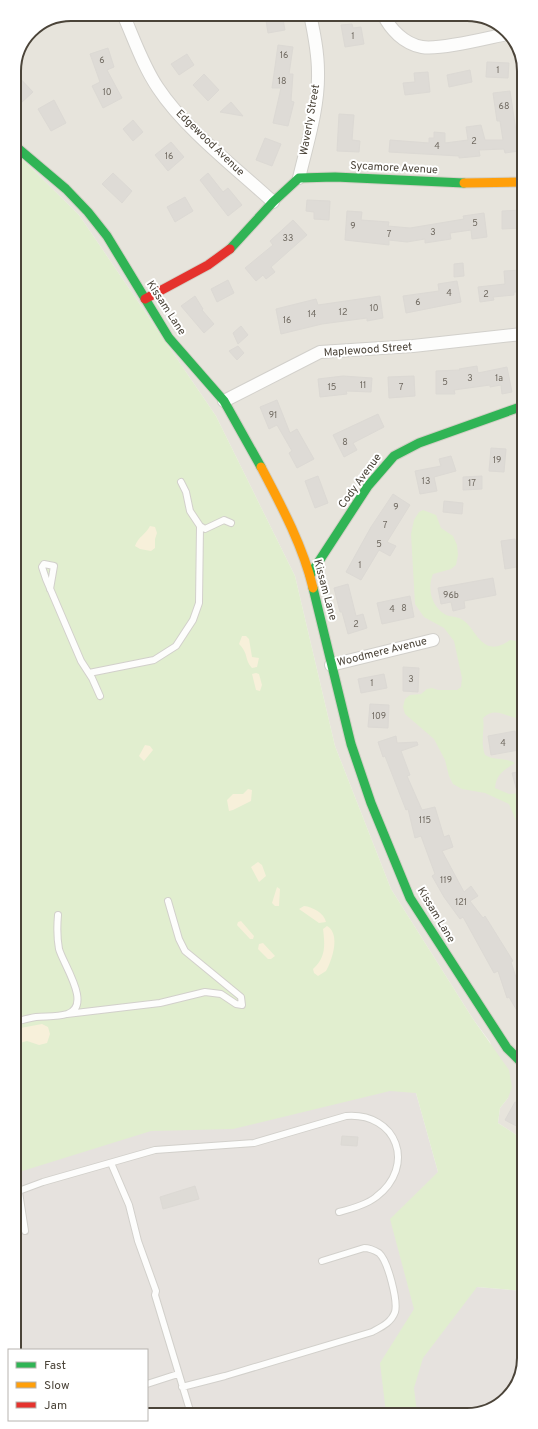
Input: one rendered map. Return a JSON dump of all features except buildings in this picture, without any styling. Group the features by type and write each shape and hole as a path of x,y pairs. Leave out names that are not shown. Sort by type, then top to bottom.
{"street":[{"name":"Edgewood Avenue","path":"126,21 145,65 158,88 181,118 273,202"},
{"name":"Waverly Street","path":"299,178 316,102 319,74 317,51 311,21"},
{"path":"386,21 390,28 402,38 422,47 447,46 502,35"},
{"name":"Kissam Lane","path":"21,151 66,190 88,212 107,236 169,338 224,401 270,484 292,531 310,575 351,744 371,803 410,898 507,1048 517,1058"},
{"name":"Sycamore Avenue","path":"299,178 335,177 441,183 517,182"},
{"path":"145,299 208,265 226,253 273,202 299,178"},
{"name":"Maplewood Street","path":"224,401 320,352 413,346 517,335"},
{"name":"Cody Avenue","path":"310,575 324,557 359,500 391,459 404,449 460,427 517,408"},
{"name":"Woodmere Avenue","path":"331,665 432,640"}],"lane":[{"path":"181,482 186,492 190,511 200,526 205,529 224,520 231,523"},
{"path":"89,673 154,660 176,646 193,620 199,603 200,526"},
{"path":"50,589 81,661 89,673 100,696"},
{"path":"21,1021 35,1017 160,1003 205,992 220,994 236,1004 242,1005 241,997 185,951 177,932 168,901"},
{"path":"58,915 59,948 78,997 74,1010 68,1014"},
{"path":"21,1190 43,1182 155,1150 254,1143 346,1116 358,1115 368,1117 380,1123 391,1134 398,1147 398,1168 391,1182 376,1198 357,1207 339,1212"},
{"path":"111,1163 128,1205 138,1241 156,1291 155,1295 189,1408"},
{"path":"21,1209 26,1231"},
{"path":"182,1387 225,1376 372,1332 382,1327 390,1320 395,1312 396,1297 380,1254 371,1248 364,1248 322,1261"},
{"path":"148,1384 178,1374"}],"shaded area":[{"path":"71,21 471,21 489,26 498,31 509,43 517,64 517,1135 498,1123 500,1108 508,1098 490,1042 473,1019 391,889 335,746 295,576 216,416 79,215 21,158 21,67 23,58 31,40 38,33 52,25"},
{"path":"390,1045 416,1093 438,1172 477,1287 517,1290 517,1365 510,1383 507,1389 495,1400 474,1408 148,1408 148,1349 21,1349 21,1156"}],"green space":[{"path":"21,158 79,215 216,416 295,576 335,746 391,889 473,1019 509,1070 512,1087 508,1098 500,1108 498,1123 517,1135 517,1290 477,1287 423,1358 414,1388 416,1408 385,1408 380,1363 414,1309 390,1219 438,1172 416,1093 390,1091 233,1129 151,1131 21,1171"},
{"path":"423,510 436,515 441,528 453,536 457,545 458,555 456,565 451,569 433,574 431,579 430,585 432,597 437,607 446,615 459,618 466,623 480,640 492,647 510,640 517,641 517,718 497,713 488,714 483,718 483,741 485,755 515,763 504,770 499,776 495,788 509,794 517,793 517,823 509,804 485,793 462,789 453,784 449,776 445,760 434,739 405,714 403,707 405,699 410,695 421,694 427,689 432,688 438,690 457,690 461,687 462,678 454,641 444,628 424,617 415,604 411,534 414,520 419,512"}],"sand":[{"path":"150,526 155,527 157,533 155,548 151,551 140,549 135,546 136,543"},
{"path":"242,636 246,636 249,639 252,657 259,658 257,667 252,668 239,644"},
{"path":"252,674 259,674 262,685 260,691 256,690"},
{"path":"145,745 150,746 153,750 144,761 139,756"},
{"path":"248,789 252,790 251,801 229,811 227,800 233,794 243,794"},
{"path":"258,862 262,865 266,876 259,882 251,867"},
{"path":"277,887 280,889 279,906 275,906 272,903"},
{"path":"304,906 318,911 326,922 319,923 299,909"},
{"path":"241,921 254,936 253,939 250,939 237,925 238,922"},
{"path":"327,926 334,935 333,954 326,971 318,976 314,973 313,969 320,960 324,950 323,929"},
{"path":"263,943 275,956 271,959 268,959 258,949 259,944"},
{"path":"42,1024 48,1027 50,1034 47,1043 39,1045 27,1041 21,1043 21,1028"}],"traffic: fast":[{"path":"21,151 66,189 88,212 107,236 169,338 224,401 261,467"},
{"path":"230,249 273,202 299,178 335,177 464,183"},
{"path":"310,575 368,486 394,456 419,443 517,408"},
{"path":"313,588 351,744 371,803 410,898 507,1048 517,1058"}],"traffic: slow":[{"path":"464,183 517,182"},
{"path":"261,467 284,511 297,541 309,572 313,588"}],"traffic: jam":[{"path":"145,299 208,265 230,249"}]}
